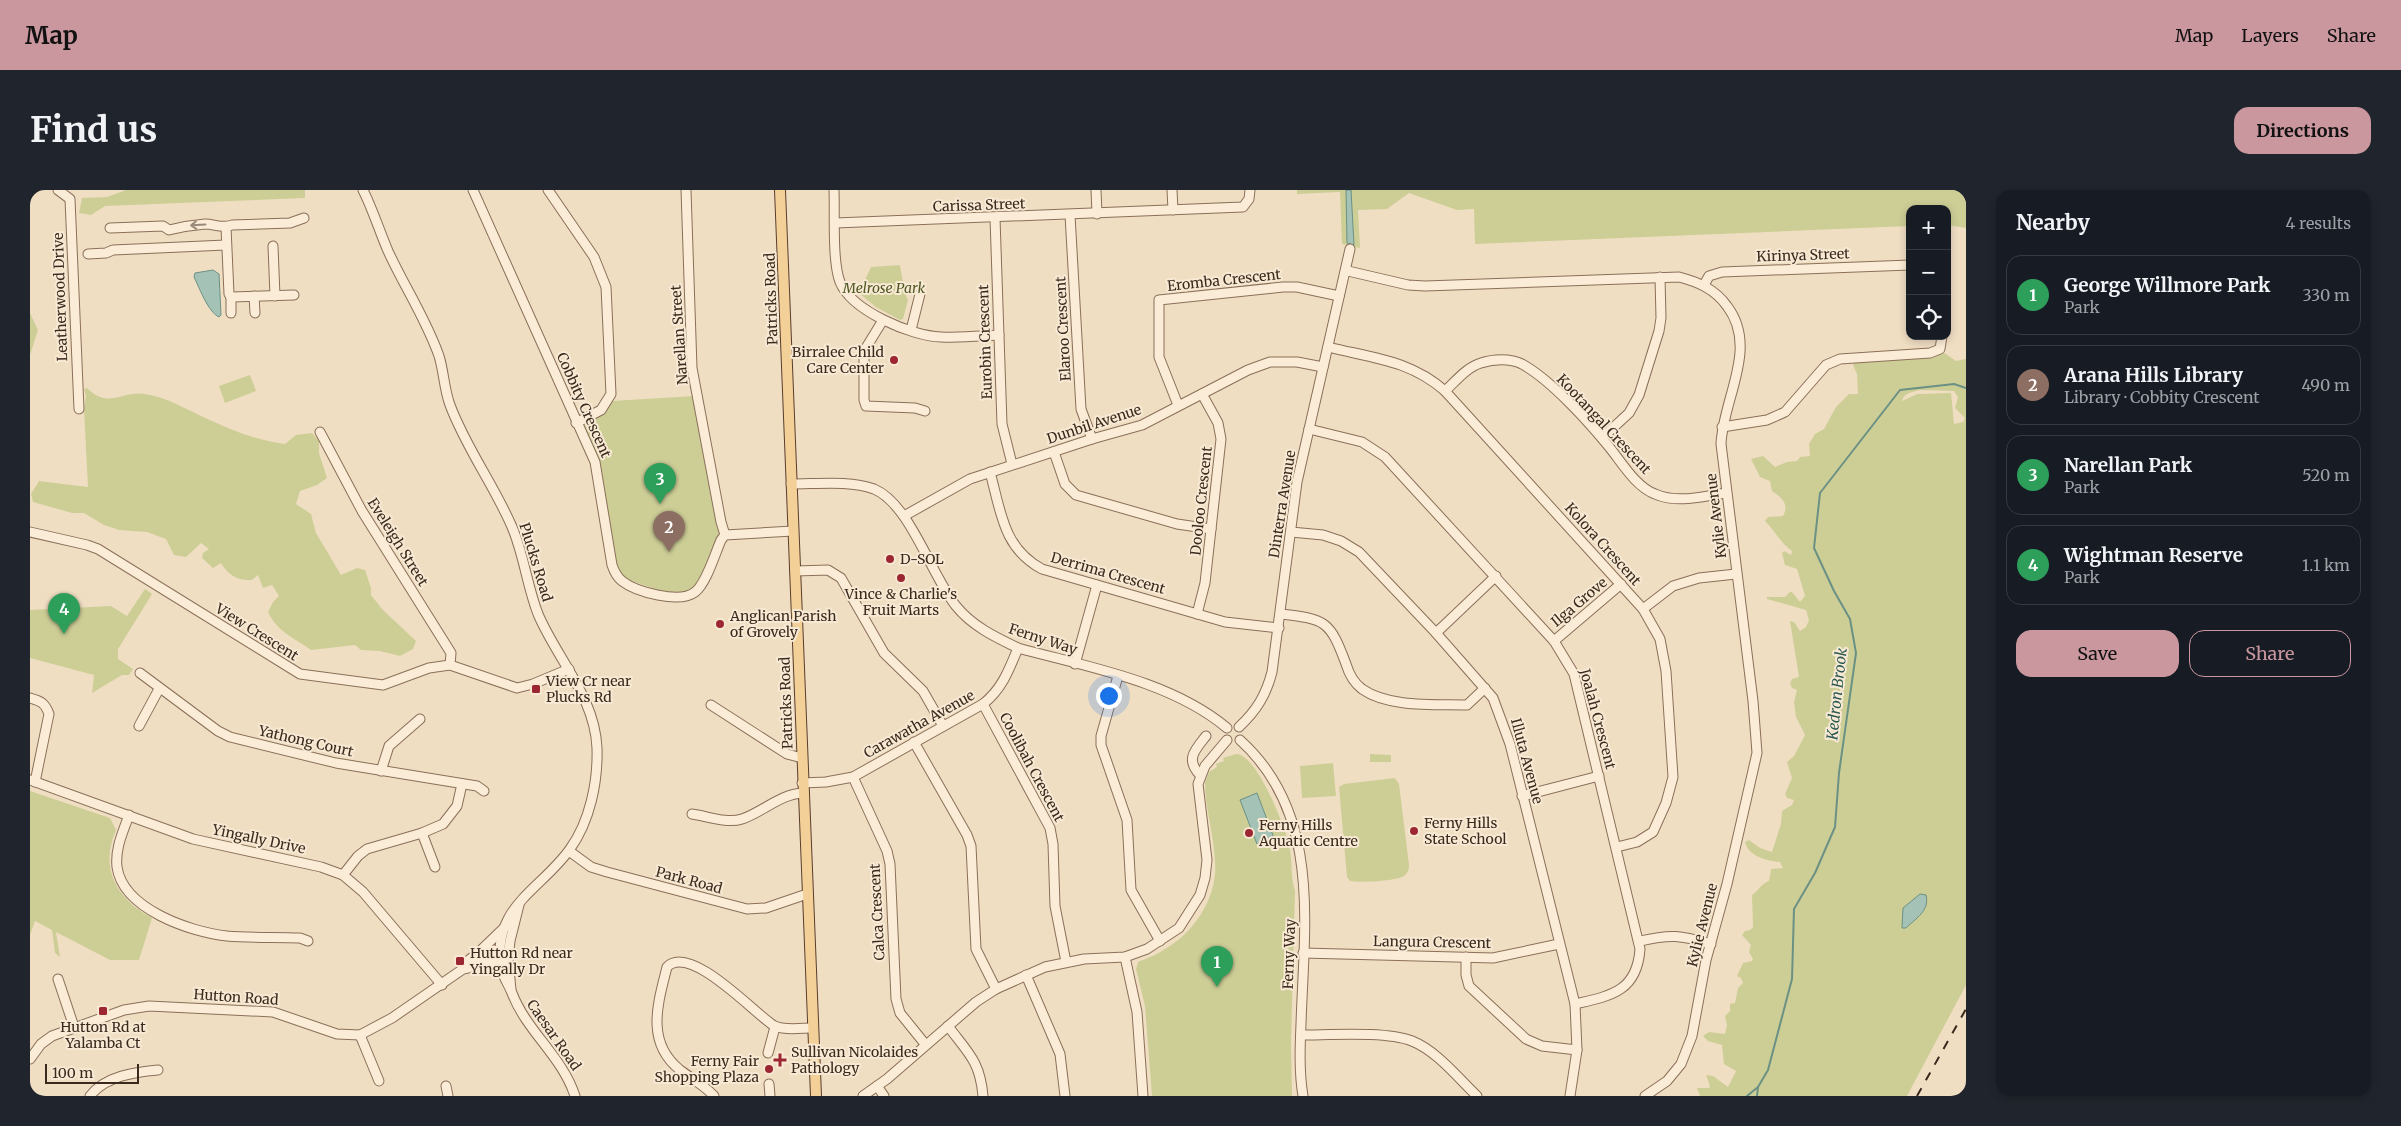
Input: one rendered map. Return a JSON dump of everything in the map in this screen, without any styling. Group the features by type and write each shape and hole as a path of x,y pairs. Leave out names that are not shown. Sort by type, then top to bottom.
{"main road":[{"name":"Patricks Road","path":"780,190 802,788 816,1096"}],"street":[{"name":"Leatherwood Drive","path":"58,190 70,199 79,410"},
{"name":"Plucks Road","path":"363,190 376,216 387,249 439,356 449,403 512,526 539,617 590,712 597,746 588,811 581,831 569,851 533,886 513,910 505,927 504,952"},
{"name":"Cobbity Crescent","path":"473,190 598,471 613,568 625,583 667,598 679,598 690,595 701,586 725,535"},
{"path":"548,190 594,257 606,287 611,394 601,410 576,423"},
{"name":"Narellan Street","path":"686,190 692,368 725,535"},
{"path":"834,190 838,272 845,291 883,320 911,330 940,337 999,335"},
{"path":"1096,190 1097,214"},
{"path":"1172,190 1173,210"},
{"name":"Carissa Street","path":"835,223 1243,207 1249,199 1250,190"},
{"name":"Elaroo Crescent","path":"1070,215 1081,409 1092,439"},
{"path":"110,228 163,226 169,230 185,226 208,224 226,228 232,225 290,223 304,218"},
{"name":"Eurobin Crescent","path":"995,218 1002,424 1012,464"},
{"path":"226,228 228,294 231,297 231,313"},
{"path":"169,230 170,248"},
{"path":"88,254 106,253 113,250 226,245"},
{"path":"273,246 275,296"},
{"name":"Dinterra Avenue","path":"1239,727 1253,714 1266,694 1272,672 1297,482 1350,249"},
{"name":"Kirinya Street","path":"1704,285 1709,276 1722,272 1906,265"},
{"name":"Kylie Avenue","path":"1345,273 1348,271 1408,285 1425,286 1679,277 1704,285 1715,292 1733,314 1741,346 1739,364 1722,426 1721,444 1753,701 1757,753 1711,944 1692,1036 1681,1064 1668,1081 1645,1096"},
{"path":"1602,438 1629,413 1639,395 1659,331 1661,318 1660,277"},
{"name":"Eromba Crescent","path":"1178,405 1159,357 1159,300 1283,287 1297,287 1339,296"},
{"path":"911,330 920,294"},
{"path":"231,297 294,295"},
{"path":"254,296 254,313"},
{"path":"883,320 864,351 864,400 866,406 915,408 925,411"},
{"path":"1722,426 1767,420 1785,412 1826,365 1840,358 1930,353 1940,348 1941,340"},
{"name":"Kolora Crescent","path":"1328,347 1408,366 1430,377 1445,391 1643,608 1660,639 1667,691 1673,777 1666,803 1653,832 1637,842 1617,847"},
{"name":"Kootangal Crescent","path":"1445,391 1466,371 1479,363 1498,359 1520,363 1548,383 1602,438 1632,476 1653,494 1674,500 1726,493"},
{"name":"Dunbil Avenue","path":"904,516 970,479 1012,464 1142,425 1248,370 1270,362 1297,362 1323,367"},
{"name":"Dooloo Crescent","path":"1197,614 1206,583 1221,439 1218,423 1202,394"},
{"name":"Joalah Crescent","path":"1309,429 1362,442 1386,457 1554,640 1574,674 1640,941 1640,958 1630,981 1614,994 1575,1004"},
{"name":"Eveleigh Street","path":"320,432 362,511 451,653 450,665"},
{"path":"1054,452 1065,484 1076,495 1177,524 1211,529"},
{"name":"Derrima Crescent","path":"990,472 1010,539 1027,561 1042,569 1225,622 1279,628"},
{"name":"Ferny Way","path":"791,484 854,485 872,488 889,498 904,516 943,587 957,607 975,624 996,638 1018,648 1165,690 1211,714 1227,728"},
{"path":"725,535 793,531"},
{"name":"View Crescent","path":"30,532 98,549 300,674 383,685 429,668 450,665 517,688 533,684 568,669"},
{"name":"Illuta Avenue","path":"1291,532 1323,535 1341,541 1359,552 1436,632 1493,698 1503,721 1575,1004 1576,1050 1570,1096"},
{"path":"795,571 828,570 837,574 884,653 923,690 944,726"},
{"path":"1643,608 1674,586 1699,578 1736,574"},
{"path":"1436,632 1496,576"},
{"path":"1075,664 1097,584"},
{"name":"Ilga Grove","path":"1554,640 1621,584"},
{"path":"1281,614 1317,620 1328,628 1338,642 1351,678 1369,693 1411,704 1467,704 1485,688"},
{"name":"Carawatha Avenue","path":"692,814 730,820 742,819 802,788 853,777 983,704 995,695 1002,685 1018,648"},
{"name":"Yathong Court","path":"140,673 159,689 230,737 336,763 477,786 484,791"},
{"path":"1118,676 1101,736 1101,745 1127,820 1131,890 1134,899 1160,941"},
{"path":"140,726 159,689"},
{"path":"30,698 42,701 46,705 49,714 32,781"},
{"name":"Coolibah Crescent","path":"983,704 1050,828 1053,844 1055,906 1066,962"},
{"path":"710,705 787,754 802,758"},
{"path":"381,771 389,746 420,719"},
{"path":"1233,725 1239,727 1242,733 1240,740 1234,743 1227,740 1224,734 1227,728 1233,725"},
{"path":"1200,775 1193,767 1192,758 1206,736"},
{"path":"863,1096 996,988 1026,974 1066,962 1125,957 1147,948 1179,928 1200,895 1205,878 1207,860 1198,793 1200,775 1205,766 1227,740"},
{"name":"Ferny Way","path":"1240,740 1268,772 1286,804 1296,830 1302,856 1304,884 1301,1035 1303,1096"},
{"path":"914,742 967,835 971,846 976,949 996,988"},
{"path":"1522,796 1599,776"},
{"name":"Calca Crescent","path":"853,777 887,851 890,864 896,998 900,1013 925,1044"},
{"name":"Yingally Drive","path":"32,781 193,839 321,867 343,875 363,892 442,985"},
{"path":"343,875 358,856 367,849 422,833 442,824 457,806 462,784"},
{"path":"129,815 118,848 117,867 124,885 142,905 187,926 214,934 308,940"},
{"path":"422,833 435,867"},
{"name":"Park Road","path":"569,851 591,866 607,872 747,909 766,908 807,894"},
{"name":"Plucks Road","path":"504,952 519,905"},
{"path":"379,1081 360,1035 392,1018 442,985 476,959 505,927"},
{"path":"1640,941 1669,935 1681,935 1711,944"},
{"name":"Langura Crescent","path":"1303,953 1500,958 1559,944"},
{"path":"476,959 504,952"},
{"name":"Caesar Road","path":"504,952 502,972 506,984 511,990"},
{"name":"Caesar Road","path":"504,952 511,990 522,1015 563,1068 574,1096"},
{"path":"1125,957 1136,1012 1143,1096"},
{"path":"1466,957 1466,975 1469,986 1526,1039 1542,1046 1576,1050"},
{"path":"476,959 488,962 502,972"},
{"path":"714,1096 705,1086 681,1070 663,1048 657,1028 656,1012 667,967 671,963 676,962 703,969 775,1027 812,1028"},
{"path":"1026,974 1060,1054 1065,1096"},
{"path":"58,979 74,1027"},
{"name":"Hutton Road","path":"30,1059 46,1040 74,1027 124,1010 149,1006 273,1012 337,1034 360,1035"},
{"path":"948,1026 975,1060 980,1073 983,1096"},
{"path":"768,1053 775,1027"},
{"path":"1301,1035 1390,1036 1412,1041 1429,1052 1477,1096"},
{"path":"90,1096 98,1087 106,1082 137,1072 158,1070"},
{"path":"769,1084 770,1096"},
{"path":"446,1086 448,1096"},
{"path":"877,1086 884,1096"}],"green space":[{"path":"126,190 305,190 305,198 105,206 91,215 79,213 82,198 107,197"},
{"path":"1297,190 1966,190 1966,228 1951,226 1951,205 1906,205 1906,226 1475,244 1474,209 1457,210 1409,193 1387,209 1358,210 1360,248 1342,244 1340,192 1297,194"},
{"name":"Melrose Park","path":"900,265 903,283 907,288 906,296 908,300 903,319 900,320 876,307 859,293 871,267"},
{"path":"30,313 38,330 30,355"},
{"path":"1943,352 1956,361 1966,359 1966,985 1907,1096 1700,1096 1697,1088 1709,1088 1710,1086 1706,1075 1713,1076 1728,1087 1736,1071 1724,1064 1722,1045 1708,1041 1703,1036 1709,1032 1725,1034 1727,1025 1725,1016 1730,1011 1730,1004 1735,1003 1738,988 1743,983 1741,978 1737,976 1743,963 1753,959 1749,952 1751,945 1742,935 1753,927 1752,895 1769,881 1771,869 1783,868 1780,862 1764,859 1754,854 1745,842 1749,840 1760,848 1772,852 1781,824 1782,811 1792,805 1794,800 1787,798 1785,794 1792,778 1787,762 1794,756 1805,735 1796,717 1794,702 1797,690 1792,688 1790,683 1792,679 1799,677 1790,621 1794,622 1800,631 1806,627 1809,620 1806,610 1767,599 1767,597 1785,597 1792,592 1800,602 1805,596 1797,569 1785,565 1782,553 1784,551 1791,555 1792,551 1765,521 1768,517 1783,516 1786,508 1784,501 1772,491 1770,481 1760,477 1751,459 1763,456 1775,467 1787,462 1797,461 1800,457 1810,456 1809,444 1815,434 1824,429 1836,407 1849,394 1858,394 1857,374 1853,365 1855,361 1933,358","holes":["1920,390 1954,391 1958,397 1955,408 1965,418 1963,422 1954,424 1951,393 1917,394 1902,401 1906,395"]},
{"path":"250,375 256,391 225,403 219,386"},
{"path":"87,388 102,398 109,399 137,393 160,397 232,430 274,442 285,444 296,435 312,433 319,441 319,453 327,478 317,485 300,491 296,504 311,514 316,533 341,575 357,568 365,570 371,588 371,595 383,610 416,641 413,649 400,656 380,651 361,650 355,645 311,650 287,634 272,619 268,612 273,602 279,596 272,585 263,588 258,575 252,580 238,578 230,574 221,563 213,568 202,558 203,553 209,549 201,543 186,557 174,555 166,539 147,532 119,530 104,525 84,513 72,513 33,502 31,494 39,481 88,487 84,409 86,396 84,389"},
{"path":"694,396 719,533 698,584 693,590 672,595 626,579 619,572 615,562 600,467 584,428 589,421 606,410 612,401"},
{"path":"145,589 152,594 118,649 118,659 133,669 129,675 122,675 92,693 94,675 30,658 30,610 111,606 127,616"},
{"path":"1236,754 1244,757 1261,777 1282,823 1290,851 1295,891 1291,1042 1292,1096 1152,1096 1145,1006 1136,969 1138,962 1162,951 1186,933 1195,923 1208,900 1213,887 1215,861 1206,802 1205,782 1209,772 1217,767 1216,764 1224,761 1223,758"},
{"path":"1370,754 1391,755 1391,762 1370,762"},
{"path":"1333,763 1336,796 1302,798 1300,766"},
{"path":"1395,778 1399,784 1409,865 1408,871 1400,878 1369,882 1350,881 1347,877 1339,787 1344,784"},
{"path":"30,791 110,818 116,830 111,844 110,858 115,882 129,902 152,918 139,960 110,960 56,932 60,957 55,953 52,930 35,921 30,935"}],"shaded area":[{"path":"1346,190 1351,190 1354,245 1347,243"},
{"path":"213,270 219,274 221,315 219,317 211,310 194,277 195,273"},
{"path":"1257,793 1274,838 1257,844 1240,800"},
{"path":"1920,894 1926,895 1927,901 1924,910 1906,928 1902,928 1903,908"}],"waterway":[{"name":"Kedron Brook","path":"1747,1096 1758,1087 1768,1070 1792,979 1794,909 1815,873 1835,827 1839,773 1856,653 1850,619 1834,591 1814,548 1820,493 1900,390 1954,384 1966,388"},
{"path":"1757,1096 1758,1087"}],"railway":[{"path":"1917,1096 1966,1009"}],"place":[{"name":"Birralee Child Care Center","path":"894,360"},
{"name":"Narellan Park","path":"660,504"},
{"name":"Arana Hills Library","path":"669,552"},
{"name":"D-SOL","path":"890,559"},
{"name":"Vince & Charlie's Fruit Marts","path":"901,578"},
{"name":"Anglican Parish of Grovely","path":"720,624"},
{"name":"Wightman Reserve","path":"64,634"},
{"name":"View Cr near Plucks Rd","path":"536,689"},
{"name":"Ferny Hills State School","path":"1414,831"},
{"name":"Ferny Hills Aquatic Centre","path":"1249,833"},
{"name":"Hutton Rd near Yingally Dr","path":"460,961"},
{"name":"George Willmore Park","path":"1217,987"},
{"name":"Hutton Rd at Yalamba Ct","path":"103,1011"},
{"name":"Sullivan Nicolaides Pathology","path":"780,1060"},
{"name":"Ferny Fair Shopping Plaza","path":"769,1069"}]}
